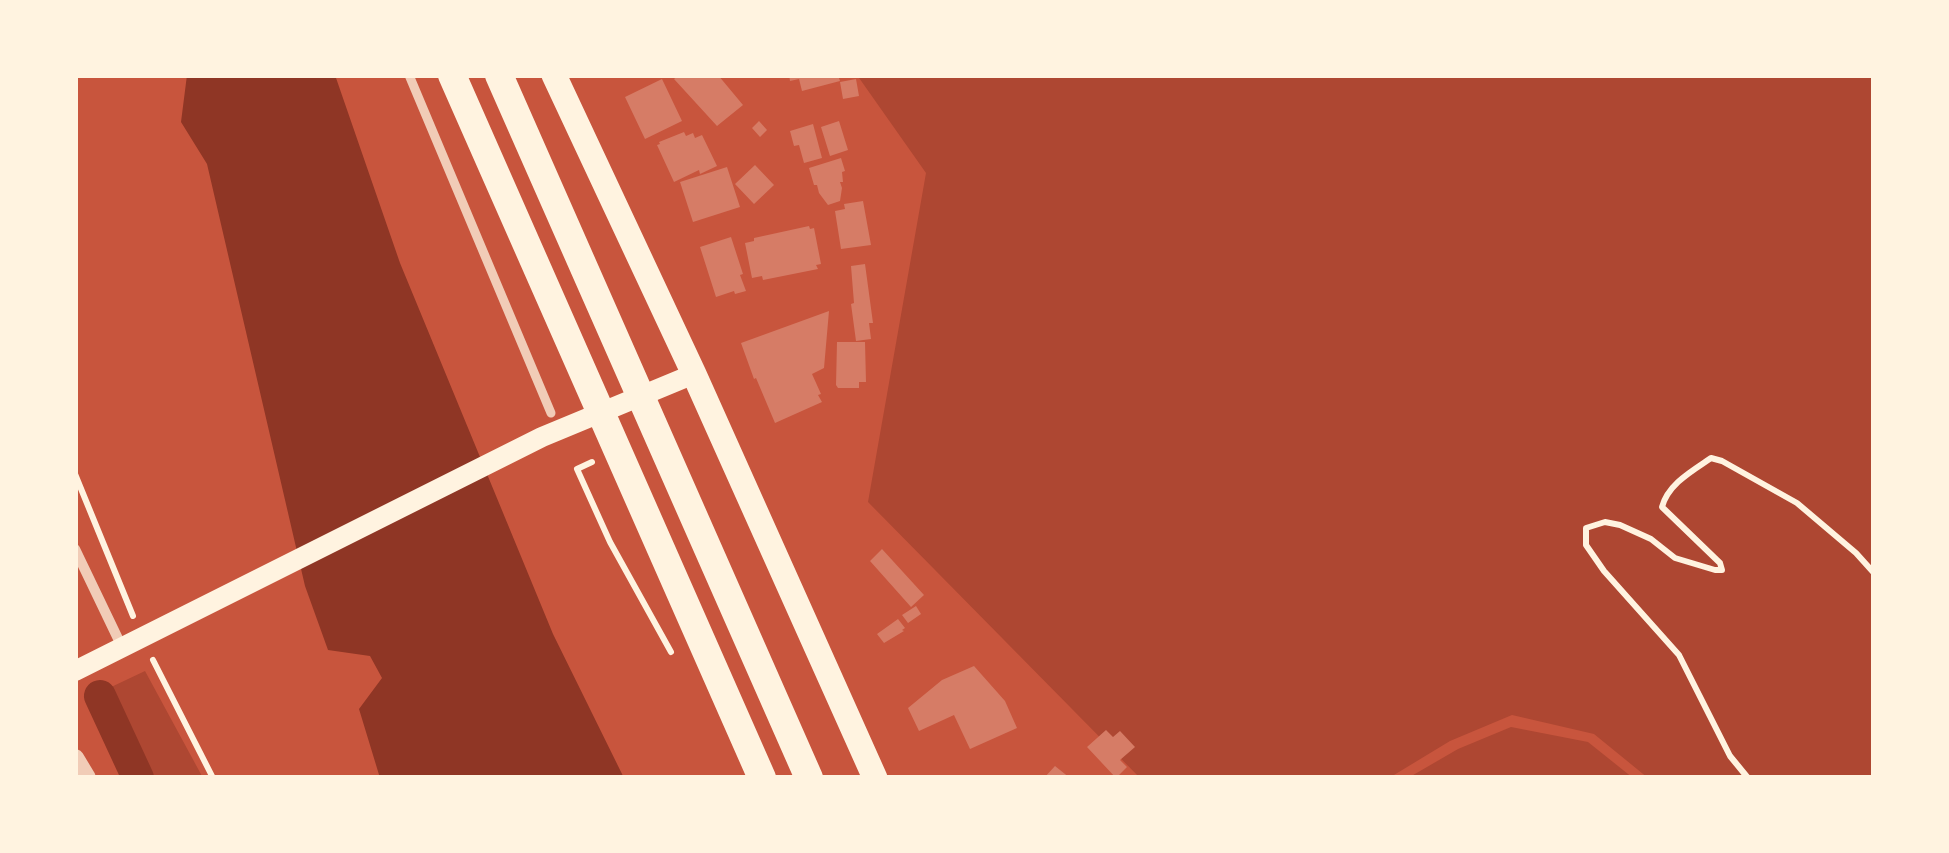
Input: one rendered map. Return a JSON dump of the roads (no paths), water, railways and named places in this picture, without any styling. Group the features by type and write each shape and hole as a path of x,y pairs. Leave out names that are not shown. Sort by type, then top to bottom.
{"highway":[{"path":"452,75 762,778"},
{"path":"499,75 809,778"},
{"path":"554,75 694,374 875,778"}],"main road":[{"path":"78,670 542,438 694,374"}],"street":[{"path":"409,75 550,413"},
{"path":"75,550 122,648"},
{"path":"75,758 87,778"}],"waterway":[{"path":"100,696 138,778"}]}
